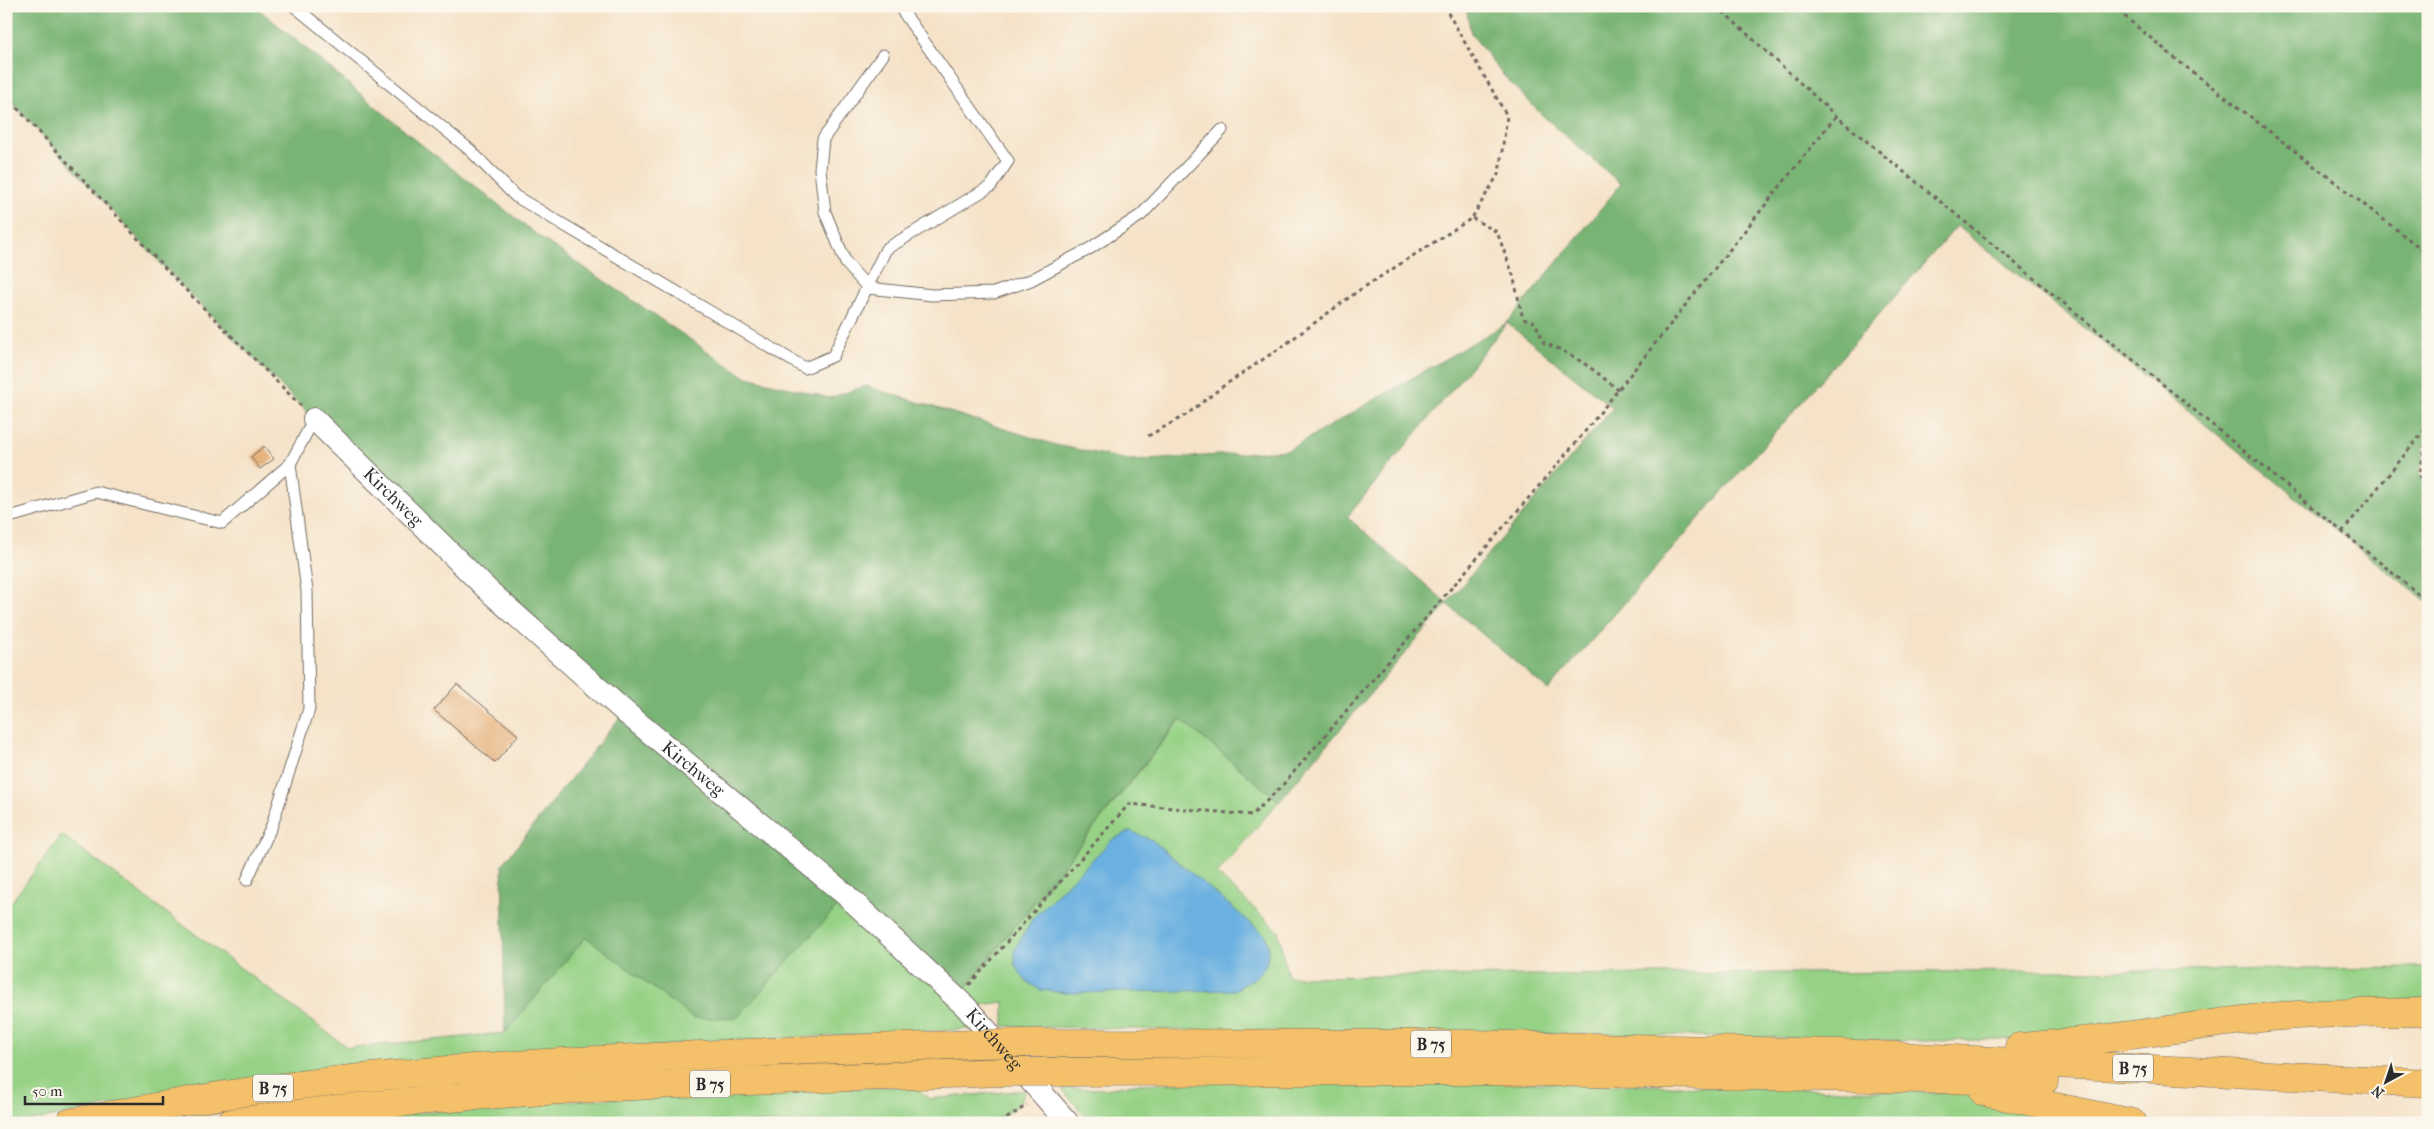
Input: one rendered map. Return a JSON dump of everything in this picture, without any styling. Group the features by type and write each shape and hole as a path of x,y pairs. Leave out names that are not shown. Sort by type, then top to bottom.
{"highway":[{"path":"1838,1053 2055,1044 2262,1018 2336,1013 2428,1012"},
{"name":"B 75","path":"69,1123 217,1096 410,1074 728,1054 1025,1043 1472,1044 1838,1053 2428,1084"},
{"name":"B 75","path":"230,1123 419,1100 543,1092 1001,1072 1046,1083 1473,1071 1921,1080 2428,1084"},
{"path":"1921,1080 2133,1123"}],"street":[{"name":"Kirchweg","path":"314,419 490,592 625,712 848,896 1046,1083 1068,1123"}],"lane":[{"path":"294,6 470,150 516,196 805,368 833,356 886,249 991,186 1008,161 899,6"},
{"path":"883,55 823,139 820,169 825,212 846,263 868,288 932,295 994,293 1031,280 1089,248 1141,215 1222,130"},
{"path":"6,518 96,492 222,522 290,464 314,419"},
{"path":"247,880 272,825 309,710 308,591 290,464"}],"path":[{"path":"1148,436 1186,415 1358,291 1472,218 1499,173 1507,116 1444,6"},
{"path":"1717,6 1836,116 2428,602"},
{"path":"2112,6 2181,64 2428,254"},
{"path":"6,96 179,283 314,419"},
{"path":"957,999 1128,804 1252,815 1288,780 1579,439 1836,116"},
{"path":"1472,218 1497,232 1512,275 1523,319 1535,322 1544,342 1571,355 1595,371 1618,390"},
{"path":"2342,532 2428,427"},
{"path":"2428,427 2420,474 2428,518"},
{"path":"1000,1123 1046,1083"}],"green space":[{"path":"6,6 255,6 417,141 541,238 744,376 829,398 866,386 1056,445 1134,461 1288,450 1507,323 1621,184 1544,117 1502,74 1471,33 1466,6 2428,6 2428,427 2420,474 2428,480 2428,603 1957,226 1548,690 1447,604 1279,801 1180,719 957,999 847,896 737,1018 693,1018 586,937 505,1033 502,865 624,712 314,419 179,283 6,96","holes":["1507,323 1613,408 1447,603 1347,517"]},
{"path":"1181,719 1279,801 1217,874 1278,931 1288,977 2428,968 2428,999 1998,1040 1921,1041 1610,1034 1218,1031 1004,1026 1004,1002 966,1007 957,999"},
{"path":"62,835 348,1048 505,1033 586,936 693,1018 842,902 945,996 973,1029 704,1042 173,1093 22,1123 6,1123 6,909"},
{"path":"1334,1078 1968,1093 2125,1123 1091,1123 1061,1088 1106,1089 1134,1084"},
{"path":"914,1086 929,1099 1026,1090 1019,1104 993,1123 332,1123 550,1102 695,1094"}],"water":[{"path":"1130,831 1152,840 1266,936 1268,956 1263,969 1258,975 1235,990 1067,993 1040,990 1025,980 1015,964 1015,949 1033,918 1112,840"}],"building":[{"path":"264,446 274,459 260,469 251,457"},
{"path":"457,684 518,735 495,763 434,710"}]}
